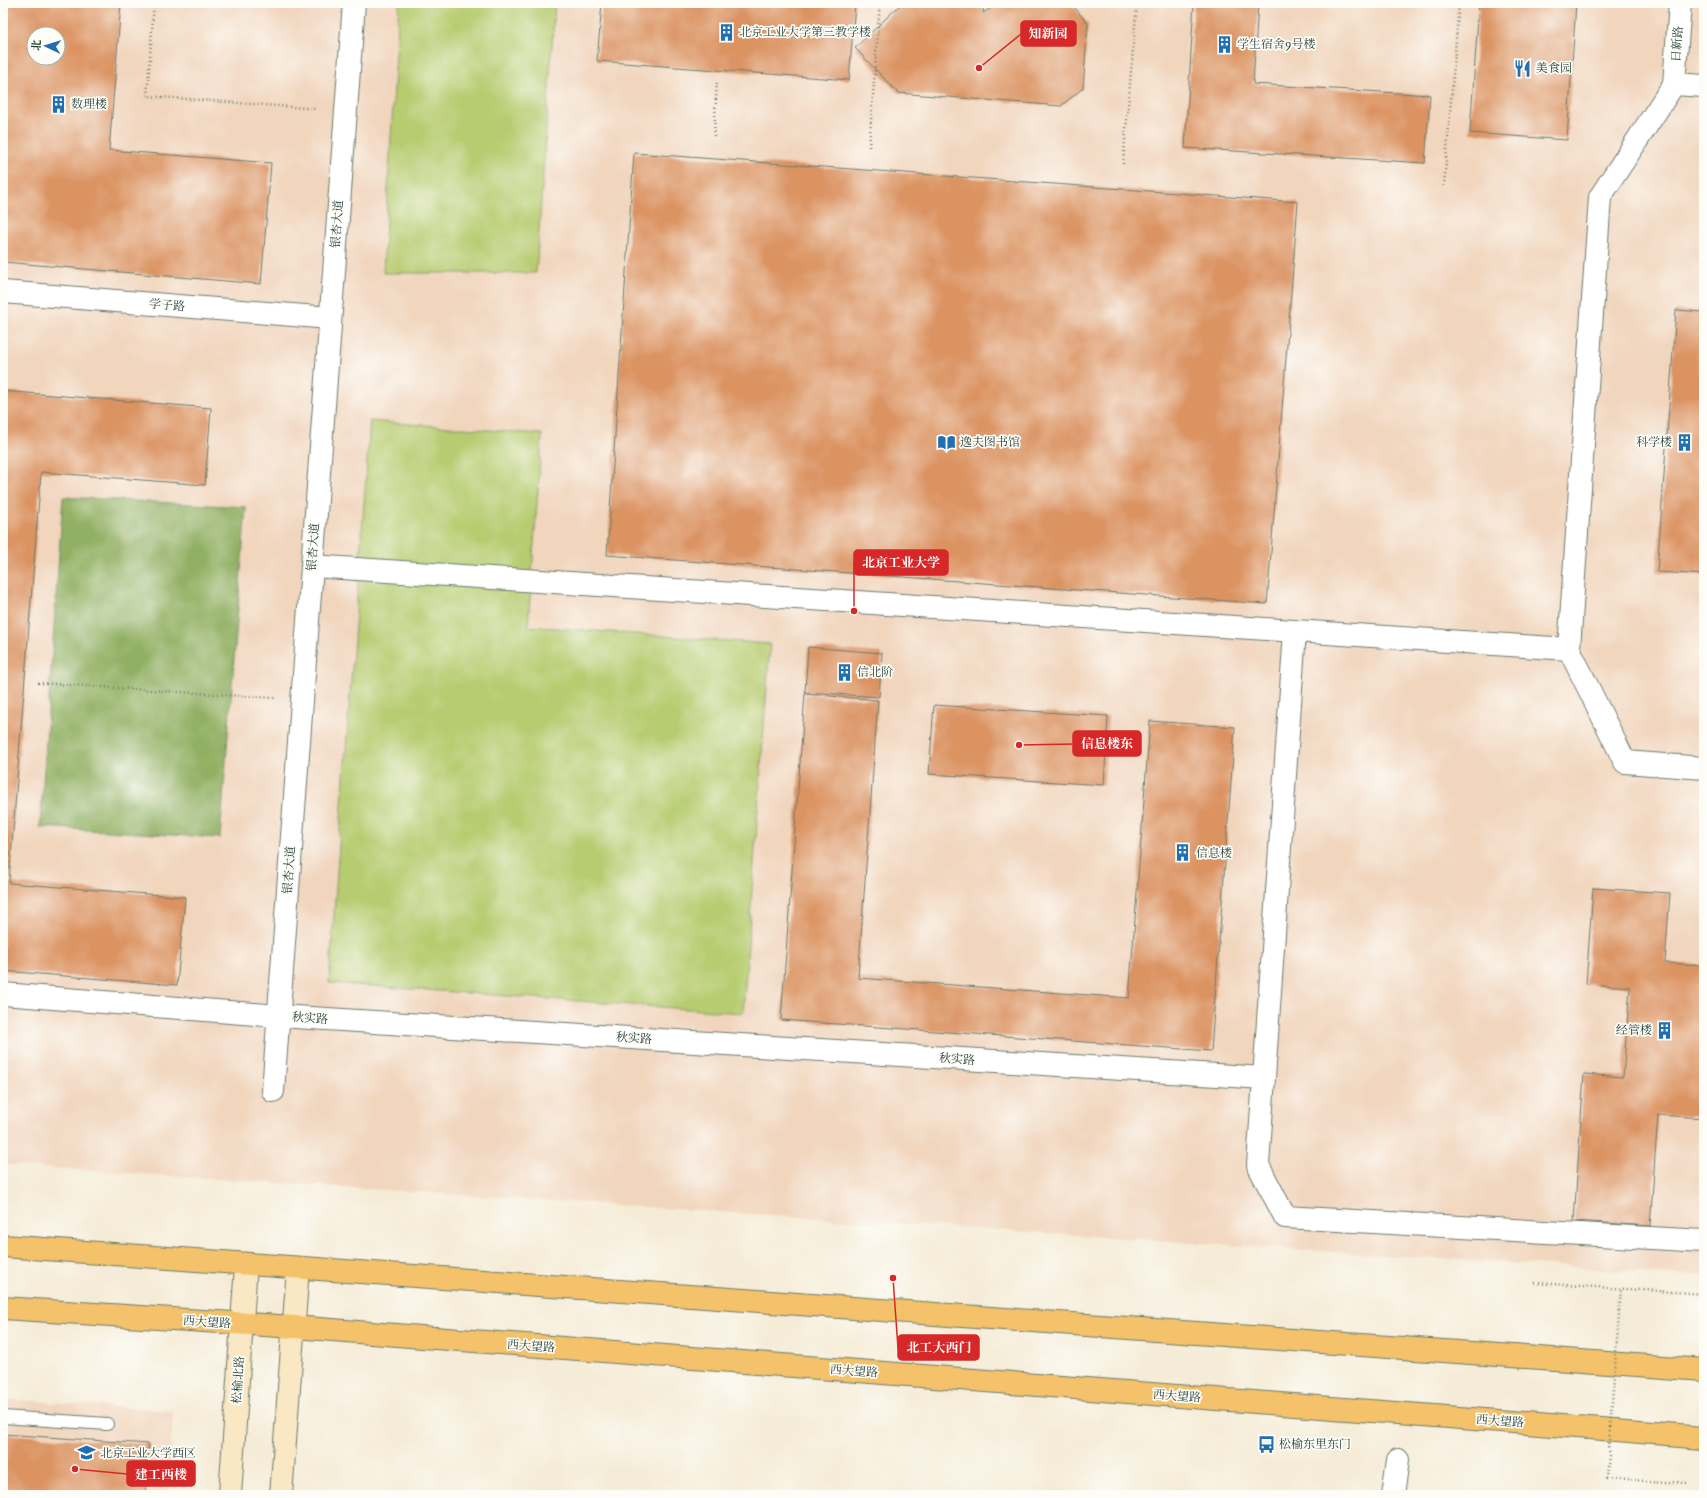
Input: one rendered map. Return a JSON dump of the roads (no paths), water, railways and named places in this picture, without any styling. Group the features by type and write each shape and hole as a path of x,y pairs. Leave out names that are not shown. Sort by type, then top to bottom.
{"main road":[{"path":"3,1246 246,1265 1704,1370"},
{"name":"西大望路","path":"3,1308 294,1327 1704,1437"}],"street":[{"name":"银杏大道","path":"273,1091 354,3"},
{"name":"日新路","path":"1674,84 1680,3"},
{"path":"1704,86 1674,84 1600,197 1569,649 1625,762 1704,768"},
{"name":"学子路","path":"3,292 330,318"},
{"path":"312,566 1569,649"},
{"path":"1295,631 1258,1164 1285,1217 1704,1241"},
{"name":"秋实路","path":"3,994 278,1016 1264,1078"},
{"name":"松榆北路","path":"230,1495 246,1265"},
{"path":"281,1495 298,1268"},
{"path":"1393,1495 1398,1460"}],"lane":[{"path":"3,1417 107,1424"}],"place":[{"name":"北京工业大学第三教学楼","path":"726,32"},
{"name":"学生宿舍9号楼","path":"1224,44"},
{"name":"知新园","path":"979,68"},
{"name":"美食园","path":"1523,68"},
{"name":"数理楼","path":"58,104"},
{"name":"逸夫图书馆","path":"947,442"},
{"name":"科学楼","path":"1685,442"},
{"name":"北京工业大学","path":"854,611"},
{"name":"信北阶","path":"844,672"},
{"name":"信息楼东","path":"1019,745"},
{"name":"信息楼","path":"1183,853"},
{"name":"经管楼","path":"1665,1030"},
{"name":"北工大西门","path":"893,1278"},
{"name":"松榆东里东门","path":"1266,1444"},
{"name":"北京工业大学西区","path":"87,1453"},
{"name":"建工西楼","path":"75,1469"}]}
